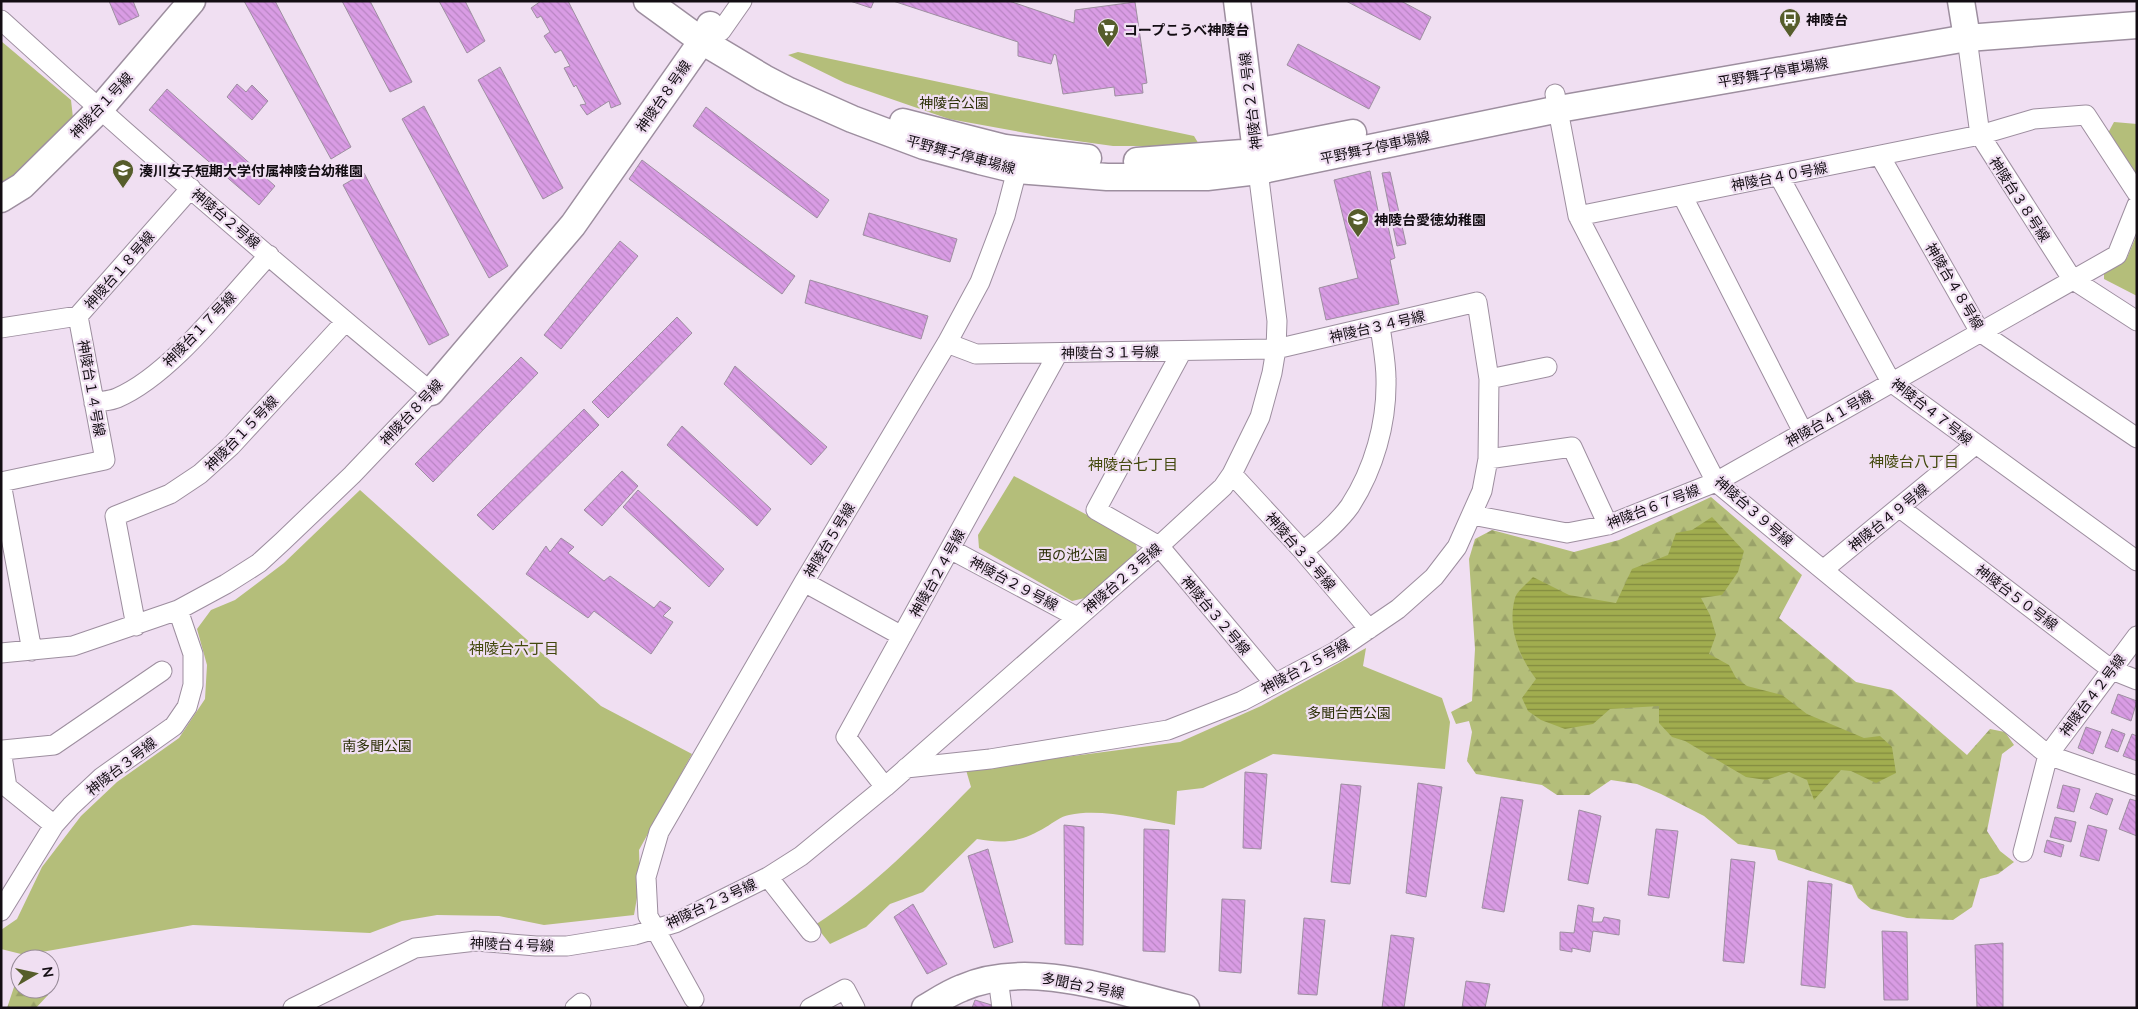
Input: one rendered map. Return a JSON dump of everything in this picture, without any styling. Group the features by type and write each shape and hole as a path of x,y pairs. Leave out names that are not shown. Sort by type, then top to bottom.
{"main road":[{"name":"神陵台１号線","path":"1,199 22,186 99,110 192,1"},
{"name":"平野舞子停車場線","path":"647,1 711,32"},
{"name":"平野舞子停車場線","path":"677,1 711,32 789,91 852,119 924,146 1117,177 1206,178 1257,162 1964,20 2137,6"},
{"name":"神陵台２２号線","path":"1237,1 1257,162"},
{"name":"平野舞子停車場線","path":"1964,20 2137,24"},
{"name":"神陵台８号線","path":"431,392 573,225 711,32"},
{"name":"多聞台２号線","path":"925,1008 963,987 998,978 1038,976 1076,981 1186,1008"}],"street":[{"path":"711,32 742,1"},
{"name":"神陵台２号線","path":"1,20 99,110 346,322 431,392"},
{"name":"神陵台３８号線","path":"1964,20 1980,135 2072,279 2137,321"},
{"name":"神陵台３９号線","path":"1557,102 1578,216 1716,482 2048,755 2137,786"},
{"name":"神陵台４０号線","path":"1578,216 1980,135 2034,119 2086,115 2137,193"},
{"name":"神陵台４８号線","path":"1880,156 1980,332 2137,438"},
{"name":"神陵台５号線","path":"692,1005 648,916 646,877 659,832 804,582 947,343 980,282 1005,216 1018,160"},
{"name":"神陵台２３号線","path":"654,928 675,923 768,877 801,856 885,787 1159,546 1223,487 1232,474 1260,417 1272,373 1276,349 1277,321 1257,162"},
{"name":"神陵台４７号線","path":"1779,176 1891,382 2137,561"},
{"name":"神陵台１８号線","path":"1,328 78,316 191,188"},
{"path":"1682,195 1803,432"},
{"name":"神陵台４１号線","path":"1716,482 2117,255 2137,205"},
{"name":"神陵台１７号線","path":"94,402 116,399 147,380 172,361 269,255"},
{"name":"神陵台３４号線","path":"1276,349 1478,302"},
{"name":"神陵台２５号線","path":"906,768 1010,756 1168,730 1242,701 1335,652 1398,609 1434,577 1457,547 1482,491 1488,459 1489,379 1478,302"},
{"name":"神陵台１４号線","path":"1,482 105,460 78,316"},
{"name":"神陵台１５号線","path":"136,626 115,516 170,494 200,474 231,446 346,322"},
{"path":"1303,551 1330,529 1350,506 1370,469 1383,426 1386,378 1380,325"},
{"name":"神陵台３１号線","path":"947,343 976,354 1276,349"},
{"path":"1159,546 1096,510 1182,351"},
{"name":"神陵台２４号線","path":"885,787 846,737 1058,353"},
{"path":"1489,379 1547,366"},
{"name":"神陵台８号線","path":"1,653 73,646 136,626 178,610 226,584 271,552 352,475 431,392"},
{"name":"神陵台４９号線","path":"1823,570 1976,444"},
{"path":"1488,459 1572,446 1608,525"},
{"name":"神陵台３３号線","path":"1232,474 1303,551 1369,629"},
{"path":"1,482 8,555 32,651"},
{"name":"神陵台６７号線","path":"1472,515 1567,533 1608,525 1716,482"},
{"name":"神陵台５０号線","path":"1900,508 2112,670 2137,680"},
{"name":"神陵台３２号線","path":"1159,546 1274,683"},
{"name":"神陵台２９号線","path":"950,549 1077,617"},
{"path":"804,582 902,636"},
{"name":"神陵台３号線","path":"1,911 54,825 102,777 174,726 187,707 194,685 193,654 178,610"},
{"name":"神陵台４２号線","path":"2048,755 2137,636"},
{"path":"54,825 4,790 2,750 54,745 162,671"},
{"path":"2023,852 2048,755"},
{"name":"神陵台２３号線","path":"768,877 811,932"},
{"name":"神陵台４号線","path":"293,1008 415,948 476,941 536,946 567,946 634,935 654,928"},
{"path":"998,978 1002,1008"},
{"path":"810,1008 845,989 855,1008"}],"green space":[{"path":"1,41 71,100 73,118 25,168 1,183"},
{"name":"神陵台公園","path":"798,52 1194,136 1200,146 1113,146 1048,137 949,119 845,83 788,55"},
{"path":"2114,122 2137,124 2137,181 2108,133"},
{"path":"2137,234 2137,296 2104,279 2104,271 2127,258"},
{"name":"西の池公園","path":"1014,476 1136,541 1137,554 1085,598 1072,601 979,548 978,535"},
{"name":"南多聞公園","path":"360,490 601,706 692,754 639,850 640,880 634,915 544,925 499,916 437,915 402,921 370,933 193,925 59,949 10,949 10,951 1,949 1,930 17,919 42,867 81,816 117,782 179,738 205,699 207,665 197,629 211,610 235,600 284,563"},
{"path":"1711,497 1802,575 1779,618 1856,682 1892,690 1967,755 1990,729 2005,732 2014,745 2002,754 1987,831 2000,851 2014,862 1998,874 1980,879 1972,907 1953,920 1907,918 1871,909 1858,898 1852,885 1778,860 1775,850 1738,844 1704,816 1637,784 1611,780 1589,795 1557,795 1542,785 1476,774 1467,761 1472,732 1469,721 1456,724 1451,712 1472,701 1475,649 1469,559 1475,539 1492,530 1574,552 1619,540"},
{"name":"多聞台西公園","path":"1366,648 1363,666 1442,698 1450,722 1445,769 1273,754 1203,788 1177,791 1175,825 1109,814 1082,813 1063,817 1021,839 996,841 977,839 923,892 890,904 866,927 830,944 815,925 877,878 916,843 971,787 966,770 1180,742 1261,706"},
{"path":"10,999 44,999 36,1008 7,1008"}],"shaded area":[{"path":"1712,517 1744,551 1738,572 1722,595 1701,598 1710,615 1716,635 1709,654 1729,665 1736,678 1747,686 1782,695 1807,714 1864,738 1880,736 1892,747 1896,773 1876,783 1851,771 1841,770 1814,800 1807,780 1789,772 1766,780 1746,777 1685,741 1672,737 1659,723 1659,706 1610,709 1593,724 1565,729 1541,720 1528,711 1522,698 1536,679 1524,661 1514,630 1513,609 1516,595 1520,590 1533,577 1569,595 1616,603 1632,569 1668,555 1676,533 1692,530"}],"building":[{"path":"109,1 133,1 139,16 119,25"},
{"path":"244,1 275,1 351,147 331,159"},
{"path":"342,1 370,1 412,82 390,92"},
{"path":"439,1 465,1 485,41 467,53"},
{"path":"541,1 568,1 621,104 611,108 609,101 587,115 580,105 586,104 564,68 570,66 561,50 555,53 544,36 550,32 541,16 537,18 531,8"},
{"path":"850,1 874,1 871,8"},
{"path":"893,1 1009,1 1074,23 1075,10 1135,2 1147,83 1142,84 1143,93 1115,96 1114,87 1063,94 1056,55 1054,54 1051,64 1018,56 1018,42"},
{"path":"1346,1 1401,1 1431,17 1420,40"},
{"path":"1298,44 1380,87 1369,109 1287,65"},
{"path":"500,67 563,188 543,199 478,80"},
{"path":"237,84 246,92 252,85 268,101 252,120 227,97"},
{"path":"167,89 275,186 259,205 149,110"},
{"path":"424,106 508,266 489,278 402,119"},
{"path":"706,107 829,200 817,218 693,126"},
{"path":"642,160 795,276 782,294 629,179"},
{"path":"1370,171 1381,226 1388,226 1395,258 1390,260 1399,304 1326,320 1319,288 1358,278 1334,180"},
{"path":"1390,172 1406,244 1397,246 1382,173"},
{"path":"364,173 449,335 429,345 343,185"},
{"path":"869,213 957,239 950,262 863,235"},
{"path":"620,241 638,256 561,349 544,335"},
{"path":"810,280 928,316 921,339 805,303"},
{"path":"677,317 692,333 608,418 592,402"},
{"path":"521,357 538,373 433,482 415,464"},
{"path":"735,366 827,447 811,465 724,384"},
{"path":"584,409 599,425 493,530 477,515"},
{"path":"682,426 771,509 757,526 667,445"},
{"path":"622,471 638,486 602,526 584,510"},
{"path":"638,490 724,569 709,587 623,507"},
{"path":"561,538 574,547 568,553 604,581 610,576 654,608 660,601 671,608 663,616 673,622 651,654 594,611 588,618 526,574 546,546 550,552"},
{"path":"2118,694 2137,701 2131,721 2111,713"},
{"path":"2086,727 2101,732 2093,754 2078,748"},
{"path":"2112,729 2125,734 2118,752 2105,747"},
{"path":"2132,734 2137,736 2137,761 2123,756"},
{"path":"1245,772 1267,774 1261,849 1243,848"},
{"path":"1418,783 1442,787 1426,897 1406,893"},
{"path":"1341,784 1361,786 1350,884 1331,882"},
{"path":"2063,785 2080,789 2074,812 2057,808"},
{"path":"2096,793 2113,799 2107,815 2090,808"},
{"path":"1501,797 1523,800 1504,912 1482,908"},
{"path":"2130,799 2137,801 2137,836 2119,829"},
{"path":"1579,810 1601,816 1588,884 1568,880"},
{"path":"2055,817 2076,822 2071,842 2050,837"},
{"path":"1064,825 1084,827 1083,945 1065,944"},
{"path":"2088,825 2107,830 2099,861 2080,856"},
{"path":"1144,829 1169,830 1165,952 1143,951"},
{"path":"1656,829 1678,831 1669,898 1648,895"},
{"path":"2047,840 2064,845 2061,857 2044,852"},
{"path":"988,849 1013,942 994,948 968,856"},
{"path":"1731,859 1755,862 1744,963 1723,961"},
{"path":"1808,881 1832,884 1825,988 1801,985"},
{"path":"1222,899 1245,900 1241,973 1219,971"},
{"path":"913,904 947,964 927,974 894,917"},
{"path":"1578,905 1594,908 1592,922 1602,922 1604,917 1620,920 1619,935 1593,931 1590,952 1572,948 1572,952 1560,950 1560,932 1574,933"},
{"path":"1304,918 1325,920 1317,995 1298,994"},
{"path":"1882,931 1907,932 1908,1000 1884,1000"},
{"path":"1391,935 1414,938 1404,1008 1382,1008"},
{"path":"2003,943 2003,1008 1977,1008 1975,945"},
{"path":"1466,981 1490,984 1485,1008 1462,1008"},
{"path":"975,1000 995,1006 994,1008 972,1008"}],"place":[{"name":"神陵台","path":"1790,38"},
{"name":"コープこうべ神陵台","path":"1108,48"},
{"name":"湊川女子短期大学付属神陵台幼稚園","path":"123,189"},
{"name":"神陵台愛徳幼稚園","path":"1358,238"}],"district":[{"name":"神陵台八丁目","path":"1914,461"},
{"name":"神陵台七丁目","path":"1133,464"},
{"name":"神陵台六丁目","path":"514,648"}]}
